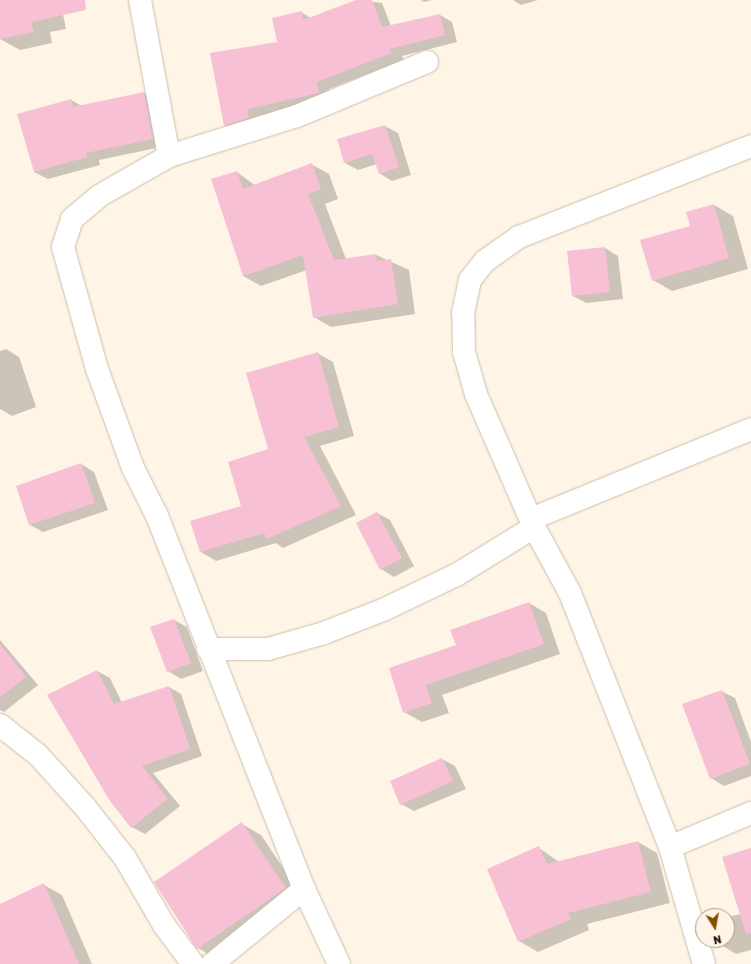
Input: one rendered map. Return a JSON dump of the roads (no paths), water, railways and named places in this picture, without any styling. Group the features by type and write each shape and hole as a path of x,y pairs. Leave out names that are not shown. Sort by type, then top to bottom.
{"street":[{"path":"140,0 169,156"},
{"path":"339,964 304,889 275,807 208,649 156,514 133,468 97,369 63,247 72,219 98,196 169,156 296,116 427,62"},
{"path":"704,964 670,847 570,593 533,522 476,394 464,352 463,313 470,280 485,261 526,234 751,146"},
{"path":"208,649 268,649 324,633 383,610 456,575 533,522 751,429"},
{"path":"0,725 38,755 85,807 125,858 164,925 193,964"},
{"path":"670,847 751,813"},
{"path":"212,964 304,889"}]}
